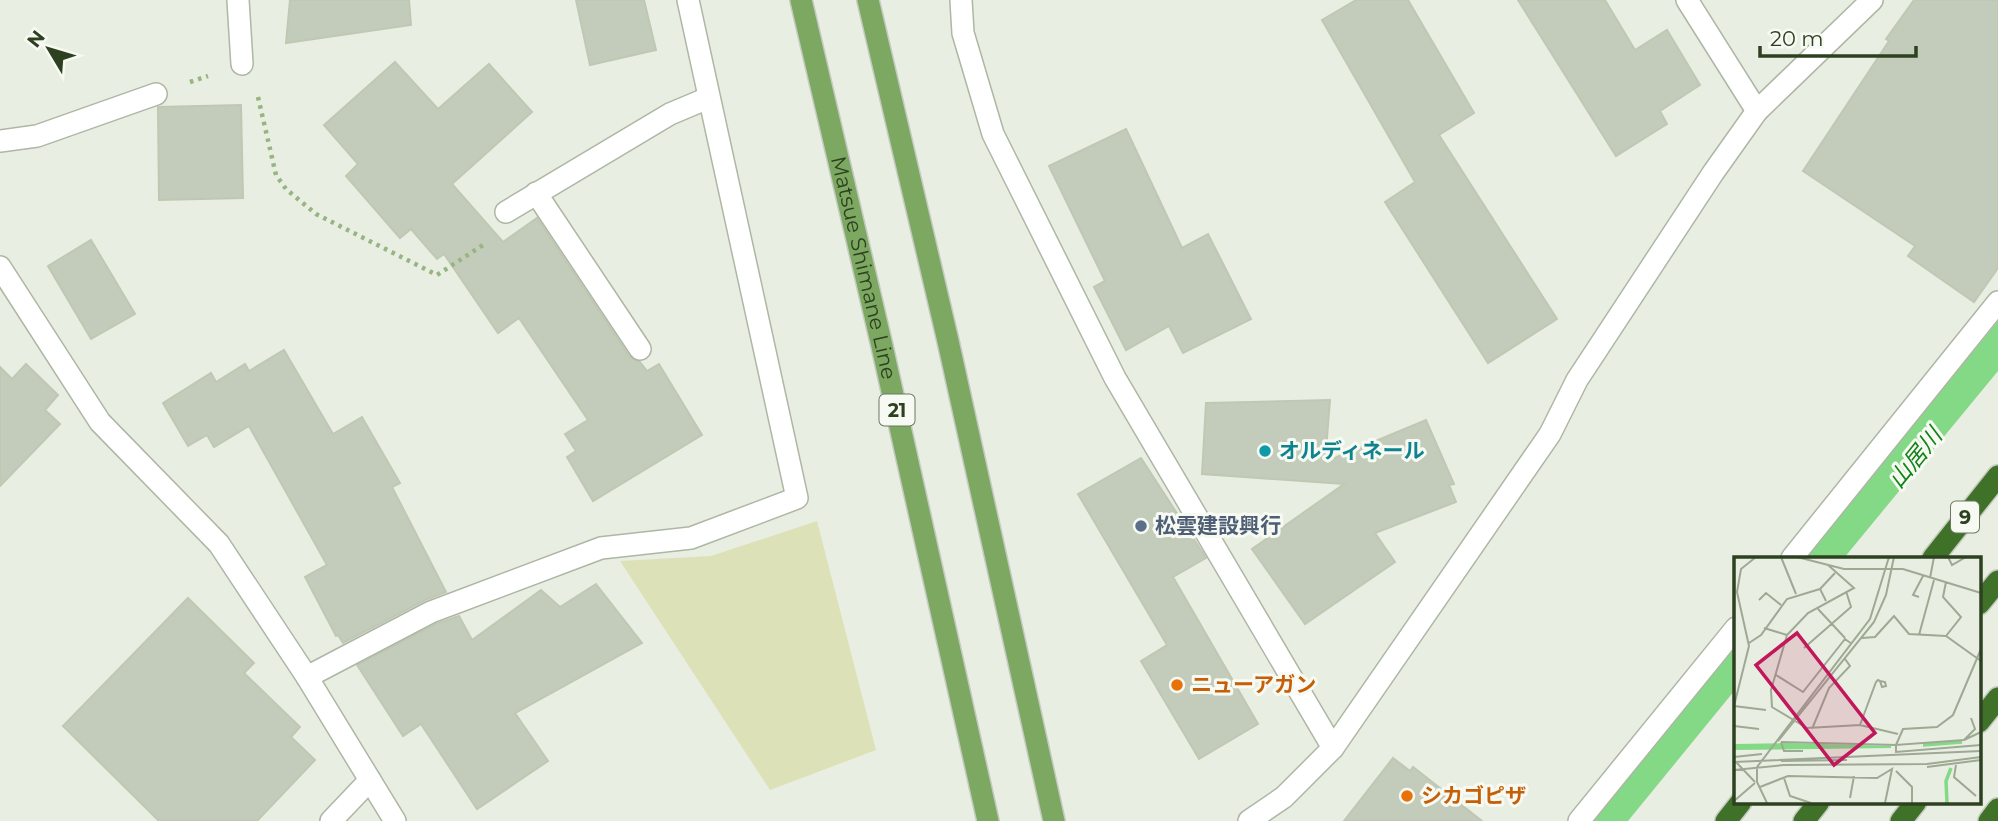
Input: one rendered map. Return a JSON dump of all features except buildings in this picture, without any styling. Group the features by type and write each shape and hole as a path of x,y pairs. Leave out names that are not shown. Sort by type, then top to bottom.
{"highway":[{"name":"9","path":"1934,557 1998,476"},
{"path":"1980,603 1998,580"},
{"path":"1980,721 1998,698"},
{"path":"1726,821 1739,804"},
{"path":"1804,821 1817,804"},
{"path":"1901,821 1914,804"},
{"path":"1989,821 1998,809"}],"main road":[{"name":"Matsue Shimane Line","path":"801,0 989,821"},
{"path":"868,0 948,341 1055,821"}],"street":[{"path":"238,0 242,64"},
{"path":"307,677 430,612 601,548 691,538 797,498 688,0"},
{"path":"961,0 963,33 993,134 1115,377 1333,748"},
{"path":"1687,0 1756,111"},
{"path":"1249,821 1283,797 1333,748 1550,434 1577,380 1756,111 1872,0"},
{"path":"0,141 37,136 156,94"},
{"path":"506,212 670,114 708,98"},
{"path":"530,197 640,349"},
{"path":"0,267 100,422 219,544 307,677 395,821"},
{"path":"1793,557 1998,302"},
{"path":"1579,821 1734,629"},
{"path":"331,821 370,780"}],"path":[{"path":"156,94 242,64 252,71 276,175 286,189 316,214 437,275 515,224 530,197"}],"shaded area":[{"path":"817,521 876,750 770,790 620,561 711,556"}],"water":[{"name":"山居川","path":"1998,321 1998,371 1845,557 1805,557"},
{"path":"1734,642 1734,691 1628,821 1587,821"}],"place":[{"name":"オルディネール","path":"1265,451"},
{"name":"松雲建設興行","path":"1141,526"},
{"name":"ニューアガン","path":"1177,685"},
{"name":"シカゴピザ","path":"1407,796"}]}
